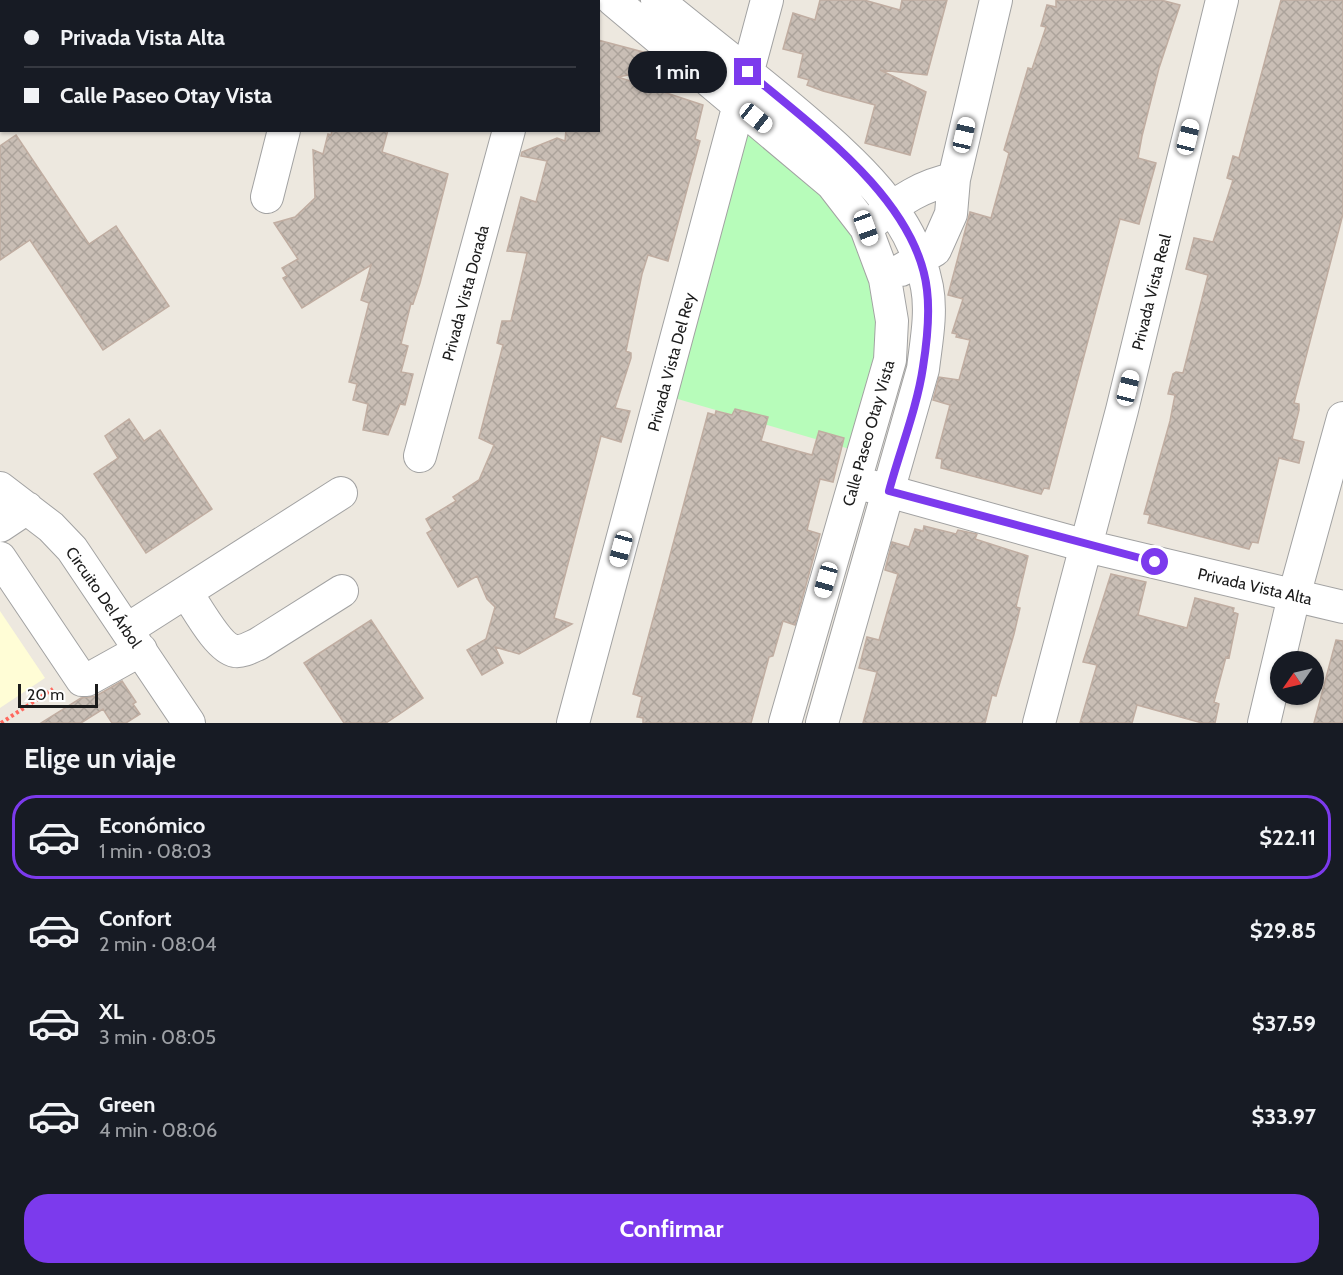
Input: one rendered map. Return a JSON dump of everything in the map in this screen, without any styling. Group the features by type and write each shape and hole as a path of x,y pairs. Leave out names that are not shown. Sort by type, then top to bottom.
{"street":[{"name":"Calle Paseo Otay Vista","path":"613,0 832,184 866,228 885,279 892,321 890,360 785,723"},
{"path":"657,0 748,72 855,163 891,207 909,236 927,288 928,320 923,369 822,723"},
{"name":"Privada Vista Del Rey","path":"573,723 767,0"},
{"path":"885,279 935,250 943,237 951,214 954,180 996,0"},
{"name":"Privada Vista Real","path":"1039,723 1122,410 1222,0"},
{"path":"267,197 283,132"},
{"name":"Privada Vista Dorada","path":"420,456 508,132"},
{"path":"866,228 891,207 933,184 954,180"},
{"path":"1264,723 1294,596 1343,418"},
{"name":"Privada Vista Alta","path":"854,481 1086,546 1343,607"},
{"name":"Circuito Del Árbol","path":"0,488 27,508 72,549 135,639 189,723"},
{"path":"0,558 77,674 82,680 87,680 186,592 341,493"},
{"path":"0,526 27,508"},
{"path":"186,592 221,643 234,651 245,650 258,644 342,591"}],"path":[{"path":"1,723 77,674"}],"shaded area":[{"path":"0,611 45,678 0,708"}],"green space":[{"path":"739,105 832,184 892,321 860,452 657,393"}],"building":[{"path":"820,0 864,0 900,10 902,0 947,0 927,75 880,70 926,92 910,155 865,143 875,105 823,91 807,85 809,80 798,77 803,54 783,49 793,13 815,20"},
{"path":"1056,0 1161,0 1180,5 1159,68 1142,136 1138,158 1156,163 1139,224 1120,219 1049,489 1044,488 1041,494 941,468 942,459 936,458 950,405 933,400 939,377 959,380 970,340 956,337 957,334 952,333 963,299 948,295 970,212 991,218 1009,153 1004,150 1028,68 1032,69 1046,27 1041,26 1047,5 1056,7"},
{"path":"1281,0 1343,0 1343,214 1294,403 1299,404 1299,410 1292,439 1304,442 1299,463 1279,458 1258,543 1252,542 1249,549 1148,523 1150,515 1144,514 1170,421 1175,395 1168,394 1173,374 1183,373 1208,275 1186,269 1194,238 1213,242 1233,180 1227,178 1233,156 1239,158"},
{"path":"600,41 647,53 664,68 618,77 703,105 695,139 700,141 668,261 648,255 642,274 626,351 631,353 631,358 615,408 630,411 621,442 601,436 554,618 572,624 519,654 495,647 503,663 482,675 467,650 486,639 495,607 487,599 477,576 458,587 427,533 432,530 426,519 456,501 453,497 479,480 494,445 479,438 503,345 497,343 502,321 511,321 527,253 507,251 521,197 536,202 547,161 521,156 522,152 557,138 565,141 566,132 600,132"},
{"path":"332,132 387,132 382,152 448,174 420,283 413,304 411,303 401,344 408,346 401,372 413,374 405,405 400,404 388,435 363,430 368,404 353,400 357,384 349,382 369,303 361,300 371,265 302,308 283,278 287,276 282,268 298,259 274,223 295,217 315,198 313,150 323,154 328,134 331,135"},
{"path":"16,135 89,244 116,226 169,306 103,350 30,240 0,260 0,146"},
{"path":"735,409 768,417 761,441 812,455 819,431 844,438 833,482 820,479 807,530 820,534 795,625 783,621 773,656 769,657 751,723 643,723 643,718 637,717 642,697 633,694 708,413 715,415 716,411 732,415"},
{"path":"129,419 144,441 160,430 212,509 146,553 94,474 118,458 105,436"},
{"path":"924,526 956,534 958,530 977,534 975,539 1028,556 1016,607 1020,608 996,696 992,695 985,723 863,723 877,672 859,668 867,637 879,640 898,574 885,570 892,542 909,547 915,529 923,531"},
{"path":"1111,574 1146,582 1138,615 1187,628 1195,598 1234,608 1233,612 1238,614 1229,658 1226,657 1214,702 1219,704 1215,723 1202,723 1137,705 1132,723 1080,723 1097,665 1083,662"},
{"path":"371,620 423,698 386,723 344,723 304,663"},
{"path":"1336,640 1343,641 1343,723 1314,723 1319,705 1324,705 1324,685"},
{"path":"122,681 136,702 133,704 140,714 126,723 112,723 103,709 81,723 41,723 81,698 96,696"}],"route":[{"path":"748,72 855,163 891,207 909,236 919,261 927,288 928,320 923,369 889,491 1086,546 1155,562"}]}
